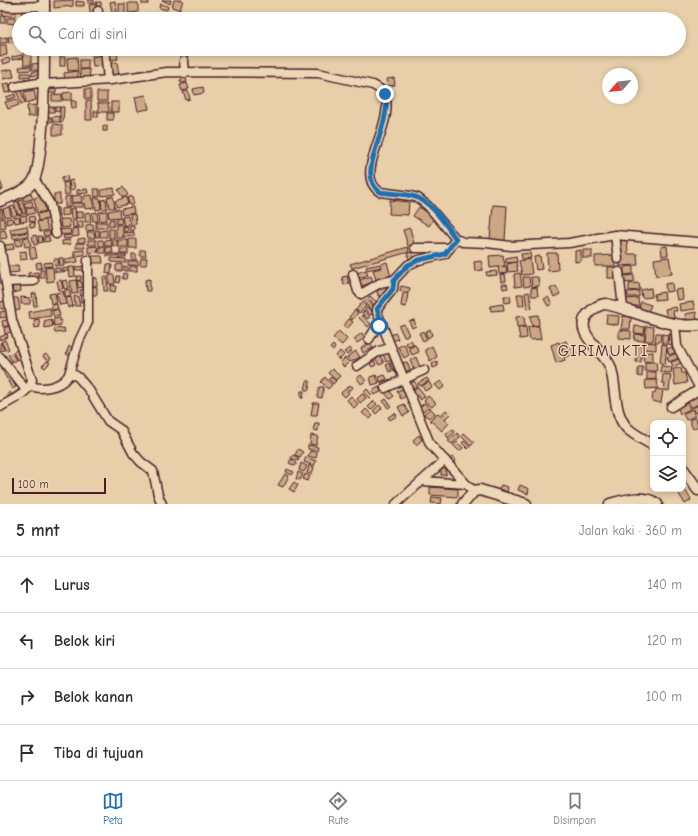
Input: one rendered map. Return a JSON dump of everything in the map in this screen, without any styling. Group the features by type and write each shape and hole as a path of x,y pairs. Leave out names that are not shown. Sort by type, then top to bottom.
{"main road":[{"path":"0,200 20,192 32,184 35,180 39,161 44,83 44,56"},
{"path":"650,443 632,432 623,422 610,365 584,332 586,316 599,305 606,304 675,323 698,325"},
{"path":"686,473 698,490"},
{"path":"463,504 470,487 492,492 526,504"},
{"path":"610,504 641,498 652,500 657,504"}],"street":[{"path":"0,6 13,7 44,3"},
{"path":"106,56 108,80"},
{"path":"184,61 185,73"},
{"path":"14,87 44,83 108,80 160,72 318,73 378,86 383,91 386,98 386,116 372,160 370,173 372,182 380,192 418,198 433,211 456,239 468,243 487,243 511,246 569,243 615,236 698,242"},
{"path":"35,180 50,204 56,234"},
{"path":"615,236 618,259"},
{"path":"353,274 358,291 361,294 380,283 394,280 412,262 441,255 450,248 456,239"},
{"path":"0,246 12,320 32,378 29,388"},
{"path":"415,248 450,248"},
{"path":"0,407 29,388 56,385 63,381 69,374 78,341 88,322 88,260"},
{"path":"619,272 623,308"},
{"path":"394,280 393,289 377,309 382,324 403,380 430,444 470,487"},
{"path":"6,282 34,281"},
{"path":"675,323 677,346 698,385"},
{"path":"369,339 376,328 382,324"},
{"path":"357,366 379,352 391,348"},
{"path":"0,357 29,388"},
{"path":"385,388 424,370"},
{"path":"69,374 73,373 89,390 108,421 121,430 133,453 141,462 153,470 158,495 162,504"},
{"path":"671,407 698,390"},
{"path":"396,504 445,460"},
{"path":"422,481 470,487"}],"building":[{"path":"73,0 73,6 54,8 54,1"},
{"path":"88,0 94,0 94,3 88,3"},
{"path":"142,0 148,0 148,4 142,4"},
{"path":"162,0 171,0 170,4"},
{"path":"174,0 183,0 180,10 172,7"},
{"path":"7,1 20,2 20,6 7,5"},
{"path":"76,1 84,2 84,6 76,6"},
{"path":"115,1 117,12 112,12 110,2"},
{"path":"96,2 101,2 101,8 97,8"},
{"path":"128,3 138,3 138,12 128,12"},
{"path":"95,4 96,12 90,12 89,5"},
{"path":"119,4 125,4 125,12 119,12"},
{"path":"160,4 168,6 167,10 159,8"},
{"path":"22,9 26,9 26,12 22,12"},
{"path":"3,10 16,12 12,12 12,17 2,15"},
{"path":"1,16 5,16 5,23 1,23"},
{"path":"7,18 12,18 12,24 7,23"},
{"path":"7,37 7,43 0,43 0,38"},
{"path":"8,37 12,37 12,43 9,43"},
{"path":"0,45 6,45 7,55 0,56"},
{"path":"22,56 23,58 12,60 12,57"},
{"path":"23,56 31,56 31,65 24,65"},
{"path":"103,56 104,66 93,67 92,57"},
{"path":"109,56 117,56 118,59 110,60"},
{"path":"60,57 65,57 65,66 60,66"},
{"path":"77,57 78,70 68,71 67,58"},
{"path":"9,58 10,62 3,64 1,60"},
{"path":"80,60 88,60 88,69 80,69"},
{"path":"117,62 119,75 112,76 110,63"},
{"path":"41,63 41,70 32,70 32,64"},
{"path":"31,66 31,70 20,71 19,67"},
{"path":"12,69 14,77 3,79 2,71"},
{"path":"89,69 90,80 81,81 80,70"},
{"path":"42,71 42,74 32,76 32,72"},
{"path":"78,71 78,80 65,81 64,73"},
{"path":"21,73 30,73 31,76 21,77"},
{"path":"30,78 31,82 25,84 24,79"},
{"path":"186,78 187,82 181,83 180,80"},
{"path":"394,78 395,85 388,86 387,79"},
{"path":"9,83 11,92 5,93 3,84"},
{"path":"187,83 189,89 182,91 180,85"},
{"path":"203,87 204,93 194,95 193,89"},
{"path":"56,89 56,93 49,93 48,90"},
{"path":"85,89 91,89 91,99 85,99"},
{"path":"21,90 25,103 21,104 17,92"},
{"path":"34,90 36,100 26,103 24,92"},
{"path":"188,91 190,99 186,100 183,92"},
{"path":"72,92 72,100 63,100 63,93"},
{"path":"97,92 107,92 107,101 97,101"},
{"path":"15,94 16,97 7,100 6,97"},
{"path":"62,94 62,101 52,101 52,95"},
{"path":"146,95 149,109 138,111 135,97"},
{"path":"17,99 19,105 8,109 5,102"},
{"path":"71,101 76,101 76,108 72,108"},
{"path":"86,101 91,101 92,120 86,120"},
{"path":"111,102 119,102 119,112 111,112"},
{"path":"98,103 108,103 109,112 99,112"},
{"path":"35,105 35,116 28,117 27,106"},
{"path":"48,107 54,107 54,112 48,112"},
{"path":"55,107 60,107 59,112 55,111"},
{"path":"60,107 64,107 63,122 60,122"},
{"path":"94,111 98,111 98,117 94,117"},
{"path":"107,113 113,113 113,120 107,120"},
{"path":"60,116 60,122 53,122 52,117"},
{"path":"48,117 51,117 51,122 48,122"},
{"path":"53,124 62,125 62,135 53,135"},
{"path":"103,126 107,126 107,131 103,131"},
{"path":"67,176 68,182 62,182 62,177"},
{"path":"73,180 75,189 70,190 69,181"},
{"path":"0,181 3,189 0,190"},
{"path":"68,182 70,194 65,195 63,183"},
{"path":"123,187 128,195 123,198 118,190"},
{"path":"114,188 115,194 102,196 101,190"},
{"path":"87,189 88,193 77,194 77,190"},
{"path":"94,189 99,189 100,196 95,197"},
{"path":"31,194 33,199 24,201 22,196"},
{"path":"54,194 60,194 60,204 54,204"},
{"path":"81,195 82,202 72,203 71,196"},
{"path":"92,195 94,208 85,209 84,196"},
{"path":"42,196 46,211 37,213 34,198"},
{"path":"70,196 70,207 65,207 65,197"},
{"path":"113,196 115,208 109,208 107,197"},
{"path":"132,196 134,204 130,206 127,198"},
{"path":"126,197 128,204 117,207 115,201"},
{"path":"94,198 100,198 101,209 96,210"},
{"path":"106,199 107,209 102,209 101,200"},
{"path":"22,200 26,213 23,214 19,201"},
{"path":"390,200 409,202 408,215 389,214"},
{"path":"18,201 22,214 18,215 14,202"},
{"path":"32,201 33,206 25,208 24,203"},
{"path":"72,203 83,203 83,207 72,207"},
{"path":"493,205 507,206 505,241 490,239"},
{"path":"14,206 17,215 13,217 10,207"},
{"path":"9,207 11,216 5,217 3,209"},
{"path":"34,207 35,213 27,215 26,209"},
{"path":"133,207 134,213 122,215 121,209"},
{"path":"419,207 435,217 429,226 413,216"},
{"path":"53,208 58,208 59,217 53,217"},
{"path":"69,208 69,215 61,216 61,209"},
{"path":"75,208 76,219 71,219 70,209"},
{"path":"0,209 2,209 3,217 0,217"},
{"path":"119,209 120,217 109,218 108,211"},
{"path":"107,211 107,220 100,221 99,212"},
{"path":"47,212 48,219 38,221 37,214"},
{"path":"76,212 83,212 83,218 76,218"},
{"path":"90,212 91,222 85,222 85,213"},
{"path":"97,212 98,221 93,221 92,213"},
{"path":"135,214 136,224 131,225 130,215"},
{"path":"26,215 27,221 21,222 20,216"},
{"path":"34,216 35,221 30,222 29,217"},
{"path":"128,216 129,225 124,226 122,217"},
{"path":"19,217 20,222 15,223 14,218"},
{"path":"4,218 6,228 0,229 0,219"},
{"path":"12,218 13,222 7,224 6,219"},
{"path":"121,218 122,223 116,224 116,219"},
{"path":"60,219 69,219 70,227 61,228"},
{"path":"114,219 114,226 109,227 109,220"},
{"path":"45,220 48,230 40,232 37,222"},
{"path":"76,220 77,227 73,228 72,221"},
{"path":"78,221 83,221 83,228 79,228"},
{"path":"34,222 35,227 31,228 29,224"},
{"path":"96,222 107,222 107,228 96,228"},
{"path":"93,224 94,230 86,231 86,225"},
{"path":"116,225 123,225 123,238 116,238"},
{"path":"27,226 28,231 11,234 10,229"},
{"path":"127,226 128,231 124,232 123,227"},
{"path":"129,226 134,226 134,231 130,231"},
{"path":"78,228 79,236 72,237 72,229"},
{"path":"410,228 414,244 408,246 403,230"},
{"path":"70,229 71,234 58,235 57,230"},
{"path":"109,229 114,229 114,238 109,238"},
{"path":"5,230 7,238 0,239 0,231"},
{"path":"95,230 99,230 99,237 96,237"},
{"path":"107,230 107,237 100,237 100,231"},
{"path":"49,231 50,235 44,236 43,233"},
{"path":"28,232 28,236 13,239 12,235"},
{"path":"87,232 94,232 95,238 88,238"},
{"path":"134,232 134,236 124,237 123,233"},
{"path":"36,235 38,244 34,245 32,236"},
{"path":"71,235 72,238 64,239 63,236"},
{"path":"38,236 42,236 43,242 39,243"},
{"path":"29,237 31,246 25,247 23,238"},
{"path":"44,237 49,237 50,241 44,242"},
{"path":"85,238 85,242 78,243 78,239"},
{"path":"21,239 22,245 16,246 15,240"},
{"path":"111,239 112,246 105,246 105,240"},
{"path":"129,239 136,239 136,248 129,248"},
{"path":"70,240 71,244 62,245 62,241"},
{"path":"88,240 96,240 96,245 88,245"},
{"path":"98,240 103,240 104,246 99,246"},
{"path":"113,240 117,240 117,246 113,246"},
{"path":"118,240 128,240 128,247 118,247"},
{"path":"627,240 628,254 637,254 638,265 620,266 618,241"},
{"path":"76,243 84,243 85,248 76,248"},
{"path":"13,244 14,249 6,250 5,245"},
{"path":"97,246 98,252 88,253 88,247"},
{"path":"667,246 668,255 662,256 661,247"},
{"path":"35,247 37,258 31,259 29,248"},
{"path":"99,247 105,247 105,253 99,253"},
{"path":"106,247 112,247 113,253 106,253"},
{"path":"408,247 409,252 352,268 350,264"},
{"path":"120,249 128,249 128,254 120,254"},
{"path":"84,250 84,255 74,256 74,251"},
{"path":"140,250 145,250 146,256 140,256"},
{"path":"581,250 581,261 575,262 575,251"},
{"path":"583,250 592,250 592,258 583,258"},
{"path":"26,251 27,259 20,260 19,252"},
{"path":"412,252 414,260 410,262 407,253"},
{"path":"530,253 531,258 522,259 521,254"},
{"path":"547,253 557,253 558,270 548,271"},
{"path":"107,254 117,254 117,256 107,256"},
{"path":"132,254 136,254 136,260 132,260"},
{"path":"118,255 126,255 126,257 118,257"},
{"path":"503,255 505,266 490,268 489,256"},
{"path":"614,255 615,266 595,266 595,256"},
{"path":"90,256 102,256 103,263 90,263"},
{"path":"516,256 517,262 506,263 506,258"},
{"path":"540,256 542,269 536,270 534,257"},
{"path":"77,257 78,262 65,264 65,259"},
{"path":"669,257 672,274 656,276 654,259"},
{"path":"59,258 63,258 64,266 60,266"},
{"path":"111,258 126,259 126,263 111,262"},
{"path":"141,258 147,258 146,265 140,265"},
{"path":"54,259 58,259 59,265 55,266"},
{"path":"530,259 532,274 522,275 519,261"},
{"path":"128,261 138,261 138,265 128,265"},
{"path":"481,261 483,270 475,271 474,262"},
{"path":"41,262 42,268 37,269 36,263"},
{"path":"52,262 52,266 44,267 44,263"},
{"path":"387,262 391,277 376,280 373,270 382,268 381,264"},
{"path":"516,262 518,271 508,272 507,264"},
{"path":"107,264 112,265 111,274 106,273"},
{"path":"122,264 122,271 116,271 116,265"},
{"path":"380,264 381,267 367,270 366,267"},
{"path":"18,265 19,272 9,273 8,266"},
{"path":"86,266 87,270 75,270 75,267"},
{"path":"124,266 128,267 128,271 124,271"},
{"path":"130,266 137,266 137,271 130,271"},
{"path":"506,266 507,273 499,274 498,267"},
{"path":"633,266 633,274 624,275 624,267"},
{"path":"53,267 54,281 47,282 45,268"},
{"path":"69,267 74,267 75,276 70,277"},
{"path":"608,267 616,267 616,278 608,278"},
{"path":"55,268 60,268 60,272 55,272"},
{"path":"68,268 68,271 62,272 61,269"},
{"path":"40,270 44,270 44,278 40,278"},
{"path":"366,270 368,275 359,278 357,273"},
{"path":"496,271 497,275 487,276 486,272"},
{"path":"38,272 39,278 29,279 28,273"},
{"path":"123,273 127,274 126,279 122,279"},
{"path":"520,273 522,286 515,287 514,274"},
{"path":"505,274 506,281 501,282 500,275"},
{"path":"109,275 114,275 115,284 109,284"},
{"path":"634,275 634,282 625,283 624,276"},
{"path":"76,276 81,276 81,280 77,281"},
{"path":"117,276 120,276 119,283 116,282"},
{"path":"347,276 349,284 344,285 342,277"},
{"path":"371,276 373,282 359,287 357,281"},
{"path":"91,277 97,278 97,286 90,286"},
{"path":"103,277 107,277 108,291 104,291"},
{"path":"523,277 529,277 530,286 524,287"},
{"path":"531,277 538,277 539,286 532,287"},
{"path":"150,279 150,291 146,291 145,280"},
{"path":"61,280 63,288 59,290 57,281"},
{"path":"67,280 69,288 64,289 62,281"},
{"path":"76,280 78,293 72,294 70,281"},
{"path":"77,281 81,281 83,287 78,288"},
{"path":"639,283 640,290 629,291 629,284"},
{"path":"672,283 673,291 666,292 665,284"},
{"path":"20,284 21,291 13,293 12,285"},
{"path":"502,284 507,284 508,288 503,289"},
{"path":"111,285 116,286 115,292 110,291"},
{"path":"91,286 97,287 97,295 90,295"},
{"path":"401,286 410,288 409,292 400,291"},
{"path":"556,286 560,294 554,297 550,289"},
{"path":"537,287 538,296 532,296 531,288"},
{"path":"387,288 388,295 378,296 377,290"},
{"path":"651,288 652,297 642,298 641,290"},
{"path":"69,289 71,296 66,298 64,291"},
{"path":"86,289 87,302 81,302 80,290"},
{"path":"682,289 683,299 677,300 675,290"},
{"path":"63,291 66,304 60,305 56,293"},
{"path":"639,291 639,297 628,297 627,292"},
{"path":"529,292 532,308 527,309 525,293"},
{"path":"664,292 665,299 655,300 654,294"},
{"path":"36,293 37,306 34,306 32,294"},
{"path":"55,293 57,303 51,304 49,294"},
{"path":"403,293 408,293 406,307 401,306"},
{"path":"517,294 523,294 524,305 519,306"},
{"path":"74,296 78,296 80,306 75,306"},
{"path":"370,296 378,303 375,306 368,298"},
{"path":"504,296 510,296 511,302 505,303"},
{"path":"21,297 30,298 30,304 21,304"},
{"path":"71,297 73,306 68,308 66,298"},
{"path":"548,297 552,304 548,306 544,299"},
{"path":"13,298 18,298 20,310 14,311"},
{"path":"638,298 639,306 626,306 626,299"},
{"path":"367,299 375,308 372,311 364,302"},
{"path":"5,301 6,309 1,309 0,302"},
{"path":"362,302 366,306 360,313 356,310"},
{"path":"641,302 651,305 648,312 639,309"},
{"path":"693,302 695,309 680,311 679,304"},
{"path":"57,304 58,309 52,310 51,305"},
{"path":"503,304 504,310 491,311 490,306"},
{"path":"367,307 373,313 371,315 365,310"},
{"path":"676,307 677,311 673,311 674,317 667,318 665,309"},
{"path":"50,308 51,316 30,319 29,312"},
{"path":"58,309 60,316 54,317 52,311"},
{"path":"355,310 358,313 352,320 349,317"},
{"path":"6,311 7,317 0,318 0,312"},
{"path":"364,311 370,316 368,319 362,313"},
{"path":"696,312 697,320 686,321 685,314"},
{"path":"362,315 371,324 368,327 359,318"},
{"path":"538,315 539,325 532,326 530,316"},
{"path":"607,315 619,316 618,325 606,323"},
{"path":"524,316 525,326 517,327 516,317"},
{"path":"623,316 631,317 630,329 621,329"},
{"path":"60,318 61,325 54,326 53,319"},
{"path":"9,319 11,325 3,327 2,321"},
{"path":"39,319 40,327 35,328 34,320"},
{"path":"51,319 53,326 45,328 44,321"},
{"path":"349,319 353,322 347,329 343,326"},
{"path":"414,320 416,326 412,328 409,321"},
{"path":"404,324 409,335 404,337 399,326"},
{"path":"11,325 13,331 5,334 4,328"},
{"path":"539,326 541,339 530,340 528,327"},
{"path":"635,326 645,327 644,334 634,333"},
{"path":"646,326 654,327 653,341 645,341"},
{"path":"526,327 527,338 520,339 518,328"},
{"path":"64,328 65,332 55,333 54,329"},
{"path":"430,329 432,335 428,338 425,332"},
{"path":"619,330 631,331 631,339 619,338"},
{"path":"339,331 347,339 342,345 333,338"},
{"path":"423,331 427,339 423,341 419,333"},
{"path":"362,333 365,338 357,343 354,339"},
{"path":"396,333 398,339 392,341 390,335"},
{"path":"656,333 661,333 660,342 655,342"},
{"path":"7,334 8,337 0,340 0,337"},
{"path":"635,334 645,335 644,341 634,340"},
{"path":"662,334 668,335 667,343 662,343"},
{"path":"669,334 673,334 674,345 668,344"},
{"path":"5,340 9,349 6,351 1,342"},
{"path":"411,340 414,345 408,347 406,343"},
{"path":"566,341 569,348 563,350 561,343"},
{"path":"1,342 4,350 0,351 0,343"},
{"path":"559,342 565,360 556,363 551,345"},
{"path":"644,342 656,343 656,350 643,349"},
{"path":"370,343 373,348 363,353 361,348"},
{"path":"404,344 409,355 404,358 398,347"},
{"path":"662,344 667,345 665,364 660,363"},
{"path":"333,345 335,347 333,351 330,348"},
{"path":"415,345 419,352 412,355 409,348"},
{"path":"637,345 642,346 641,362 636,362"},
{"path":"69,346 74,348 71,356 66,354"},
{"path":"432,346 437,357 430,361 425,350"},
{"path":"675,346 677,352 669,355 667,349"},
{"path":"574,347 576,354 565,357 563,350"},
{"path":"350,348 352,351 347,355 344,352"},
{"path":"19,349 22,357 17,360 13,352"},
{"path":"340,351 344,355 339,360 336,356"},
{"path":"356,351 360,357 351,362 347,357"},
{"path":"390,352 393,360 386,362 383,354"},
{"path":"653,352 653,361 644,362 643,353"},
{"path":"12,353 16,360 12,362 8,354"},
{"path":"677,353 679,358 669,362 667,357"},
{"path":"45,354 51,358 49,361 43,357"},
{"path":"380,355 384,363 379,365 375,357"},
{"path":"416,357 421,370 415,372 410,360"},
{"path":"345,358 349,362 344,367 340,363"},
{"path":"679,359 681,363 673,367 671,362"},
{"path":"374,360 376,365 372,367 369,362"},
{"path":"47,361 50,363 45,368 42,366"},
{"path":"394,361 397,370 394,371 390,363"},
{"path":"437,361 438,366 433,368 432,363"},
{"path":"407,362 410,370 405,372 402,363"},
{"path":"645,362 656,362 657,371 645,371"},
{"path":"389,363 392,371 389,372 386,365"},
{"path":"5,365 11,377 7,379 1,368"},
{"path":"661,366 672,367 671,373 660,372"},
{"path":"638,367 643,367 642,377 638,376"},
{"path":"681,368 682,373 685,373 687,383 675,385 673,369"},
{"path":"332,369 340,376 336,380 328,373"},
{"path":"647,372 656,372 656,379 647,380"},
{"path":"663,374 671,375 669,391 664,390 665,383 662,383"},
{"path":"361,375 366,381 361,384 357,378"},
{"path":"376,375 379,383 372,385 370,377"},
{"path":"385,375 387,379 380,382 379,377"},
{"path":"325,377 332,385 328,389 321,382"},
{"path":"331,377 336,381 333,384 329,379"},
{"path":"427,378 429,381 420,386 418,383"},
{"path":"12,379 16,387 12,389 8,381"},
{"path":"391,379 392,383 383,386 381,382"},
{"path":"645,380 657,380 658,388 646,389"},
{"path":"307,381 310,381 309,390 305,390"},
{"path":"414,381 418,386 413,389 410,384"},
{"path":"441,381 445,386 440,390 435,385"},
{"path":"429,382 432,387 425,391 422,386"},
{"path":"349,385 353,387 350,391 346,388"},
{"path":"319,387 324,387 322,398 317,397"},
{"path":"379,387 381,392 374,395 372,391"},
{"path":"418,387 425,396 421,400 413,391"},
{"path":"345,389 349,393 345,397 341,393"},
{"path":"367,389 372,395 369,398 363,393"},
{"path":"388,389 394,396 390,399 384,392"},
{"path":"402,389 406,396 401,399 397,391"},
{"path":"656,389 663,390 661,403 652,401 653,393 655,393"},
{"path":"301,391 304,391 303,398 301,398"},
{"path":"10,392 13,398 10,399 7,394"},
{"path":"362,394 366,398 360,403 357,399"},
{"path":"698,395 698,404 691,408 687,400"},
{"path":"351,396 358,404 354,408 347,400"},
{"path":"428,396 436,403 432,407 424,401"},
{"path":"386,399 391,406 388,408 383,401"},
{"path":"374,401 377,404 371,410 368,407"},
{"path":"686,401 690,409 680,414 677,406"},
{"path":"313,403 319,403 317,415 311,415"},
{"path":"424,403 429,407 423,412 419,408"},
{"path":"404,404 409,413 403,416 398,407"},
{"path":"379,405 382,408 376,414 373,411"},
{"path":"698,405 698,412 696,413 693,408"},
{"path":"430,408 435,413 429,418 424,414"},
{"path":"366,409 373,416 370,419 362,413"},
{"path":"692,409 695,416 686,420 683,414"},
{"path":"446,410 450,414 446,418 442,414"},
{"path":"395,413 397,416 390,420 388,417"},
{"path":"437,413 449,423 442,431 430,420"},
{"path":"696,417 698,426 693,429 689,420"},
{"path":"315,423 319,423 318,431 313,430"},
{"path":"453,429 455,432 448,438 446,434"},
{"path":"457,433 460,437 452,444 448,441"},
{"path":"464,433 474,442 471,446 461,436"},
{"path":"311,435 318,436 316,445 310,444"},
{"path":"419,435 422,440 416,445 413,440"},
{"path":"464,441 470,447 468,449 462,443"},
{"path":"457,442 463,448 459,451 453,445"},
{"path":"308,445 318,447 317,451 308,449"},
{"path":"298,449 303,452 300,457 295,455"},
{"path":"310,451 317,453 316,458 308,456"},
{"path":"293,455 299,458 298,461 291,458"},
{"path":"306,457 316,461 314,466 304,462"},
{"path":"453,457 456,462 450,465 447,460"},
{"path":"291,459 297,463 295,466 289,463"},
{"path":"301,463 307,466 304,472 299,470"},
{"path":"309,465 314,467 312,474 307,473"},
{"path":"287,469 294,472 292,475 286,472"},
{"path":"441,469 446,469 446,475 441,475"},
{"path":"298,472 303,474 300,480 296,479"},
{"path":"285,474 289,476 283,487 278,485"},
{"path":"305,474 310,476 308,481 303,479"},
{"path":"294,482 298,485 294,492 289,489"},
{"path":"501,485 508,487 507,492 499,489"},
{"path":"520,485 529,489 528,494 518,490"},
{"path":"430,487 458,489 458,497 430,495"},
{"path":"686,491 691,500 685,504 678,492"},
{"path":"432,497 442,498 441,504 431,503"}],"district":[{"name":"GIRIMUKTI","path":"603,350"}],"route":[{"path":"379,326 382,324 377,309 393,289 394,280 399,274 412,262 445,254 456,239 443,221 418,198 380,192 377,190 370,178 372,160 386,116 385,94"}]}
